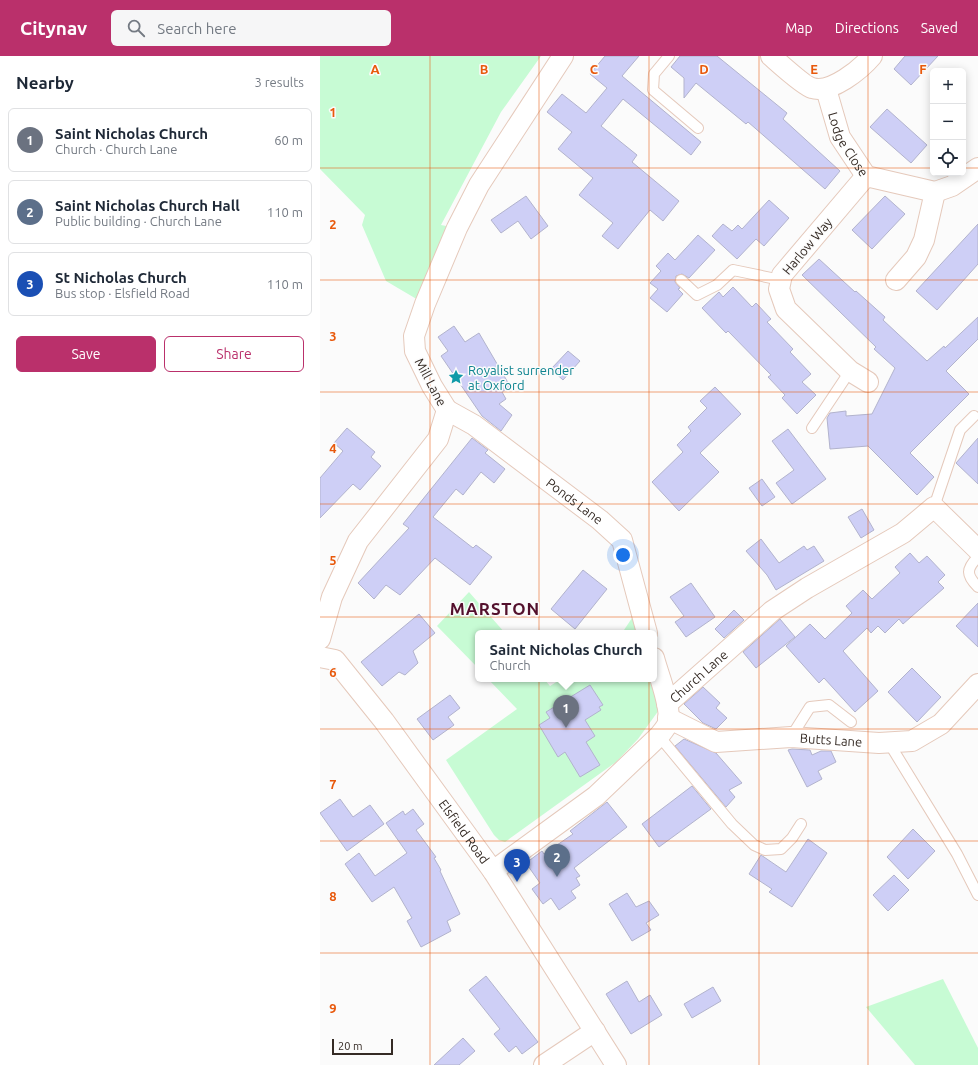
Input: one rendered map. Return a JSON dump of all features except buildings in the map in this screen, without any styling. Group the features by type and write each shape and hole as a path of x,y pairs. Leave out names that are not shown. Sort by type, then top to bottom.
{"street":[{"name":"Mill Lane","path":"320,638 332,597 358,541 438,439 447,410 432,386 415,351 414,336 425,304 459,223 475,192 564,56"},
{"path":"771,56 812,88 826,89 858,71 872,56"},
{"name":"Lodge Close","path":"826,89 840,137 866,176 935,192"},
{"path":"896,280 916,258 924,240 935,192 952,186 978,168"},
{"name":"Harlow Way","path":"866,176 782,275 779,289 786,309 850,371 868,382"},
{"name":"Ponds Lane","path":"447,410 480,430 600,520 622,540 646,630"},
{"path":"934,507 978,550"},
{"name":"Church Lane","path":"493,871 596,796 659,736 667,725 668,711 772,611 807,588 903,532 934,507"},
{"name":"Elsfield Road","path":"320,657 335,660 384,722 493,871 616,1065"},
{"path":"657,669 668,711"},
{"name":"Butts Lane","path":"668,711 716,742 791,737 888,743 912,741 922,736 940,724 974,697"},
{"path":"544,1065 595,1031"}],"lane":[{"path":"669,56 654,74 653,90 698,128"},
{"path":"681,280 697,295 716,285 733,270 780,280"},
{"path":"812,428 850,371"},
{"path":"934,507 960,430 974,416"},
{"path":"978,556 970,565 968,572 970,579 978,587"},
{"path":"791,737 810,706 829,705 851,722"},
{"path":"659,736 732,824 754,845 765,850 781,849 792,838 801,824"},
{"path":"888,743 958,854 978,895"}],"green space":[{"path":"320,56 541,56 501,112 441,225 457,228 425,304 386,281 362,225 365,215 320,169"},
{"path":"469,592 502,630 475,630 475,665 437,626"},
{"path":"636,612 640,630 624,630"},
{"path":"491,682 547,682 550,686 556,682 653,682 659,710 638,739 616,762 505,842 499,840 494,835 446,760 517,709"},
{"path":"943,979 978,1048 978,1065 915,1065 866,1007"}],"place":[{"name":"Royalist surrender at Oxford","path":"456,377"},
{"name":"Saint Nicholas Church","path":"566,728"},
{"name":"Saint Nicholas Church Hall","path":"557,877"},
{"name":"St Nicholas Church","path":"517,882"}],"district":[{"name":"MARSTON","path":"495,609"}]}
